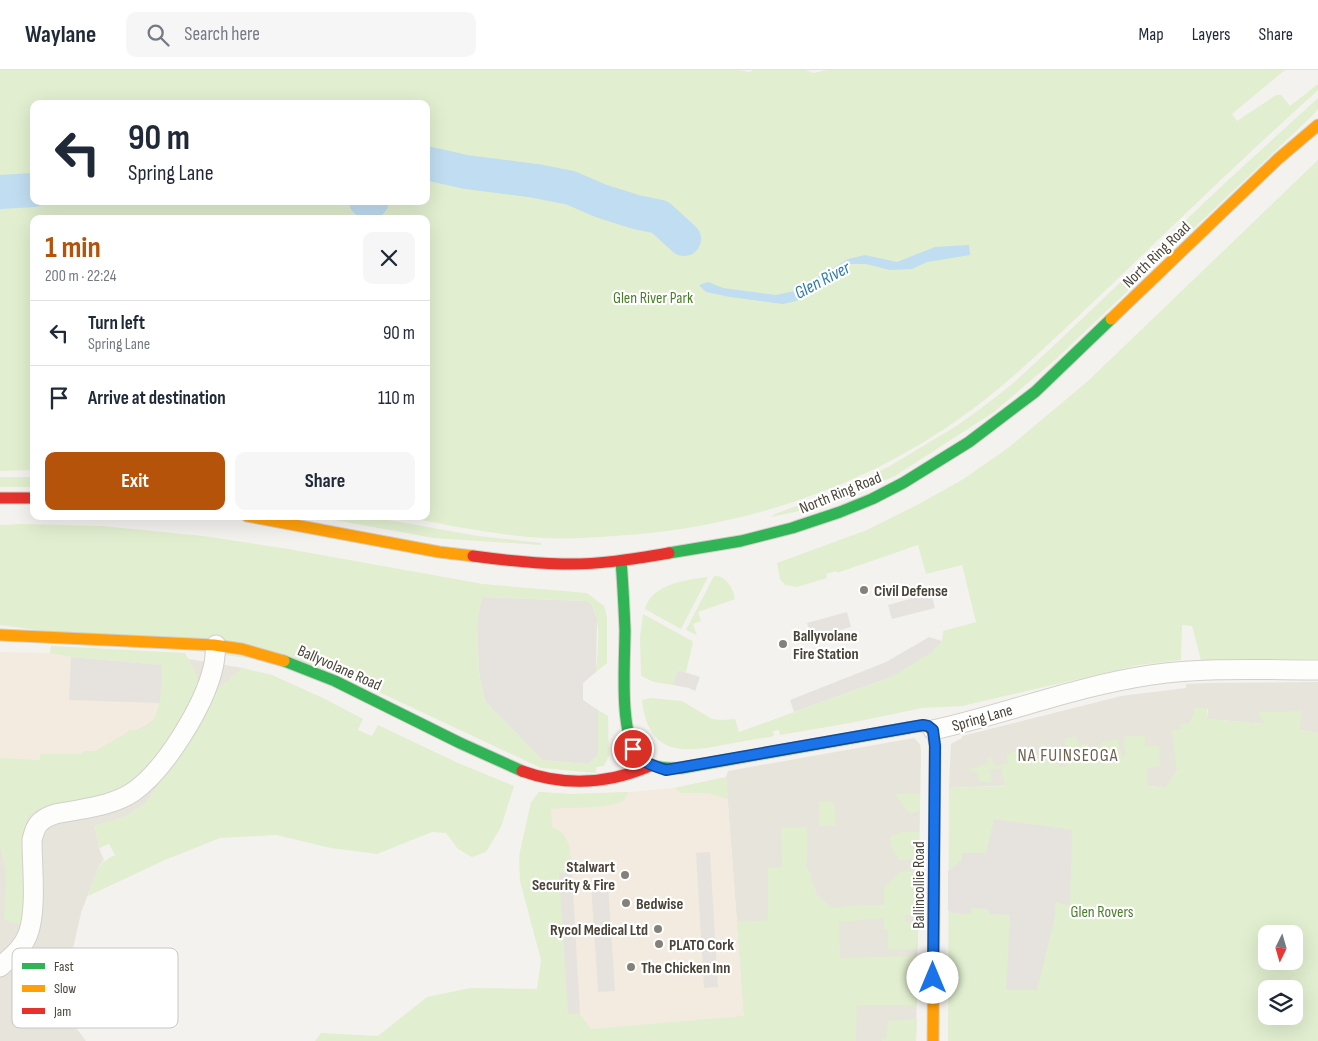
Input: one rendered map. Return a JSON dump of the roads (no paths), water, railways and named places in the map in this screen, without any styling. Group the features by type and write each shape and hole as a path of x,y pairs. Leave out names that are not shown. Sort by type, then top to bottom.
{"street":[{"name":"North Ring Road","path":"268,520 439,552 523,562 563,564 622,561 741,541 792,528 840,512 872,499 903,483 969,442 1035,392 1278,159 1318,125"},
{"path":"0,498 30,498"},
{"path":"622,561 625,601 625,690 630,736 633,749 650,766"},
{"name":"Ballyvolane Road","path":"0,635 216,645 255,652 287,662 371,698 506,764 537,776 578,782 610,780 632,774 650,766"},
{"path":"20,948 28,934 33,902 32,840 35,830 41,821 50,815 103,805 119,799 133,792 150,777 168,756 190,721 206,689 213,668 216,645"},
{"name":"Spring Lane","path":"650,766 666,770 682,768 923,725 933,730 1053,697 1151,675 1217,670 1318,670"},
{"name":"Ballincollie Road","path":"933,730 935,755 933,1041"},
{"path":"0,966 12,955"}],"water":[{"path":"969,245 970,255 927,262 912,269 890,270 866,264 851,264 796,301 783,304 706,292 699,285 708,282 723,288 776,295 795,291 848,259 865,255 897,262 935,247"}],"waterway":[{"name":"Glen River","path":"430,164 466,172 536,181 571,188 601,201 660,217 684,239"},
{"name":"Glen River","path":"0,192 30,190"}],"place":[{"name":"Civil Defense","path":"864,590"},
{"name":"Ballyvolane Fire Station","path":"783,644"},
{"name":"Stalwart Security & Fire","path":"625,875"},
{"name":"Bedwise","path":"626,903"},
{"name":"Rycol Medical Ltd","path":"658,929"},
{"name":"PLATO Cork","path":"659,944"},
{"name":"The Chicken Inn","path":"631,967"}],"district":[{"name":"NA FUINSEOGA","path":"1068,755"}],"park label":[{"name":"Glen River Park","path":"653,297"},
{"name":"Glen Rovers","path":"1102,911"}]}
